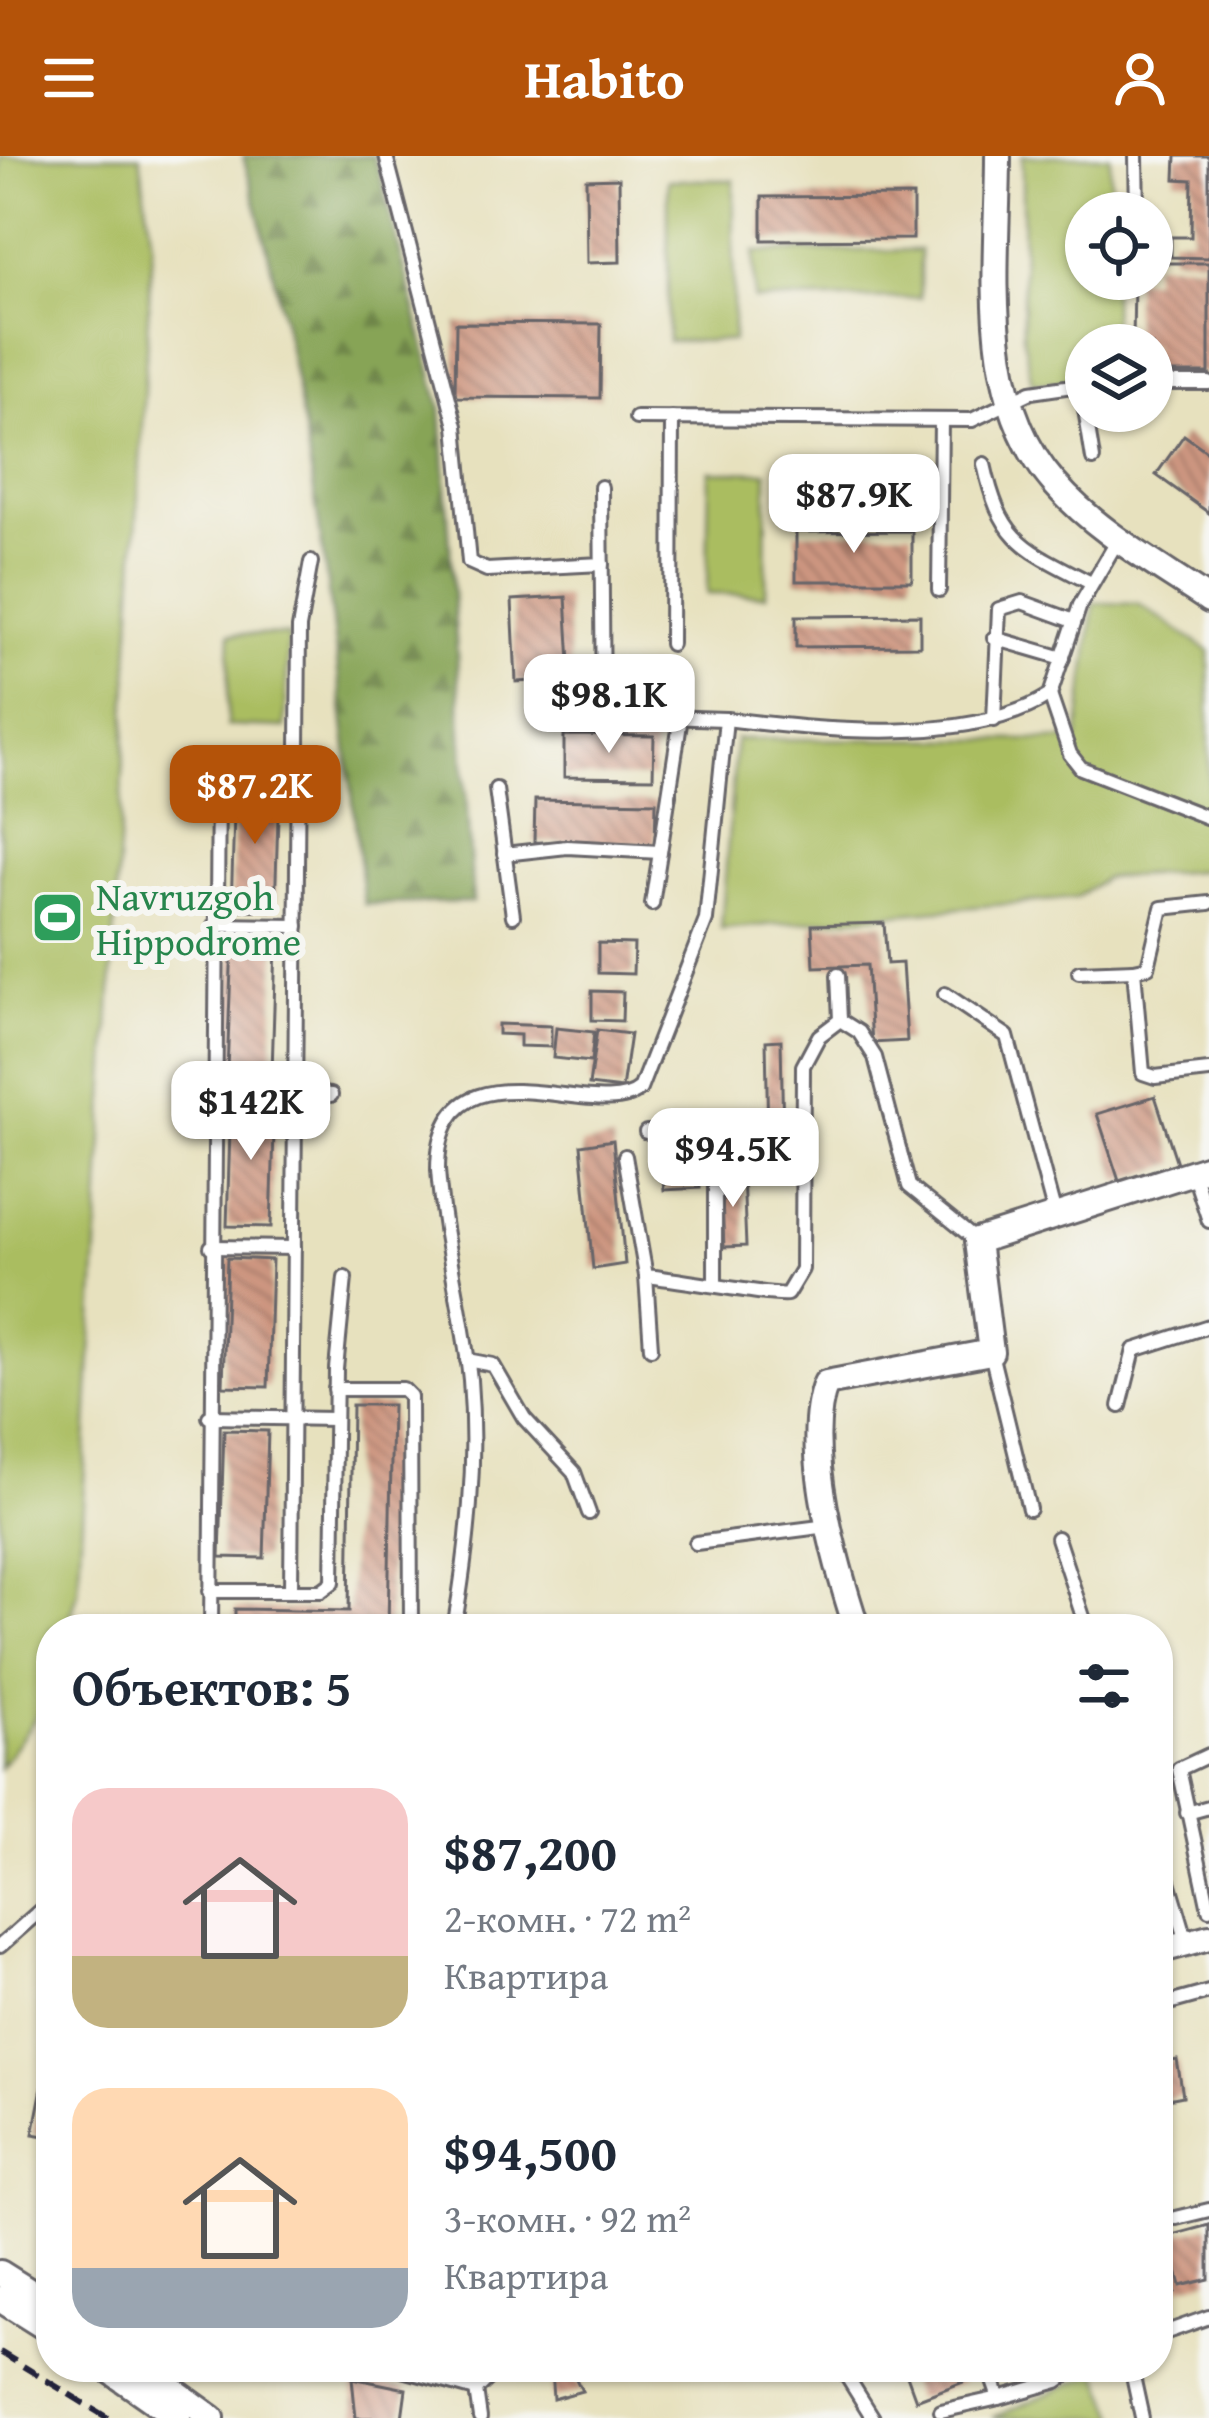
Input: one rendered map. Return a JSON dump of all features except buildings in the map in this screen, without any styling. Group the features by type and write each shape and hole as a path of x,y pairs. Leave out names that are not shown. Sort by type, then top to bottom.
{"street":[{"path":"998,156 998,330 1010,402 1046,473 1118,538 1209,600"},
{"path":"853,1614 828,1526 821,1416 826,1383 991,1352 977,1241 1201,1169"},
{"path":"0,2273 36,2296"},
{"path":"0,2299 36,2322"},
{"path":"126,2382 178,2418"},
{"path":"168,2382 212,2418"}],"lane":[{"path":"386,156 456,427 469,562 487,570 602,564"},
{"path":"1136,156 1137,192"},
{"path":"1173,383 1209,383"},
{"path":"636,418 977,419 1031,392 1065,387"},
{"path":"670,644 672,418"},
{"path":"939,590 941,420"},
{"path":"1089,432 1093,459"},
{"path":"984,464 995,510 1007,532 1028,550 1091,583"},
{"path":"601,487 603,715"},
{"path":"1118,538 1091,583 1050,695 1070,754 1081,767 1209,818"},
{"path":"291,1591 299,615 311,562"},
{"path":"994,720 994,638 999,609 1011,602 1075,621"},
{"path":"994,638 1032,645 1063,658"},
{"path":"568,714 847,727 994,720 1050,695"},
{"path":"652,904 681,717"},
{"path":"456,1614 471,1490 467,1360 439,1185 442,1135 457,1111 483,1096 628,1096 640,1089 706,920 726,719"},
{"path":"211,1614 215,925 222,771 299,768"},
{"path":"496,789 512,916"},
{"path":"504,854 567,847 659,852"},
{"path":"1079,972 1148,967 1162,908 1209,903"},
{"path":"215,925 297,926"},
{"path":"1134,970 1143,1073 1155,1077 1209,1071"},
{"path":"838,975 840,1019"},
{"path":"945,994 1007,1036 1055,1216"},
{"path":"646,1276 715,1282 775,1298 787,1294 801,1277 806,1055 818,1036 840,1019"},
{"path":"840,1019 860,1031 875,1057 909,1186 977,1241"},
{"path":"213,1086 331,1095"},
{"path":"715,1131 715,1282"},
{"path":"646,1132 802,1132"},
{"path":"625,1156 646,1276 651,1348"},
{"path":"1201,1169 1209,1221"},
{"path":"211,1247 293,1248"},
{"path":"211,1591 321,1592 332,1582 335,1389 345,1278"},
{"path":"1120,1406 1131,1355 1139,1346 1209,1326"},
{"path":"991,1352 1029,1509"},
{"path":"467,1360 493,1365 524,1418 574,1472 589,1513"},
{"path":"335,1389 403,1389 410,1396 411,1614"},
{"path":"209,1417 335,1419"},
{"path":"696,1544 828,1526"},
{"path":"1057,1538 1082,1614"},
{"path":"1209,1755 1185,1762 1179,1769 1209,1909"},
{"path":"1187,1814 1209,1807"},
{"path":"1173,1880 1198,1940"},
{"path":"0,1946 36,1914"},
{"path":"1173,2002 1209,1992"},
{"path":"1176,2218 1209,2210"},
{"path":"1173,2330 1209,2317"},
{"path":"447,2382 476,2390"},
{"path":"476,2390 484,2382"},
{"path":"851,2382 873,2418"},
{"path":"993,2382 999,2398"},
{"path":"941,2411 1055,2382"},
{"path":"1135,2382 1142,2418"},
{"path":"476,2390 480,2418"}],"green space":[{"name":"Navruzgoh Hippodrome","path":"0,156 140,156 152,244 78,1592 71,1614 36,1614 36,1717 0,1768"},
{"path":"243,156 373,156 379,171 441,409 473,902 364,904 305,433 288,340"},
{"path":"1022,156 1110,156 1111,192 1065,192 1065,300 1112,300 1113,324 1065,324 1065,382 1032,383 1023,337"},
{"path":"668,180 734,180 733,341 668,341"},
{"path":"920,250 920,298 754,300 754,252"},
{"path":"709,471 767,472 766,595 707,594"},
{"path":"1094,603 1139,604 1209,651 1209,870 1105,878 1076,898 721,929 736,739 1078,740"},
{"path":"230,634 288,635 285,728 227,726"},
{"path":"1075,2382 1102,2382 1118,2418 992,2418"}],"railway":[{"path":"0,2352 36,2374"},
{"path":"49,2382 108,2418"}],"place":[{"name":"Navruzgoh Hippodrome","path":"57,918"}]}
